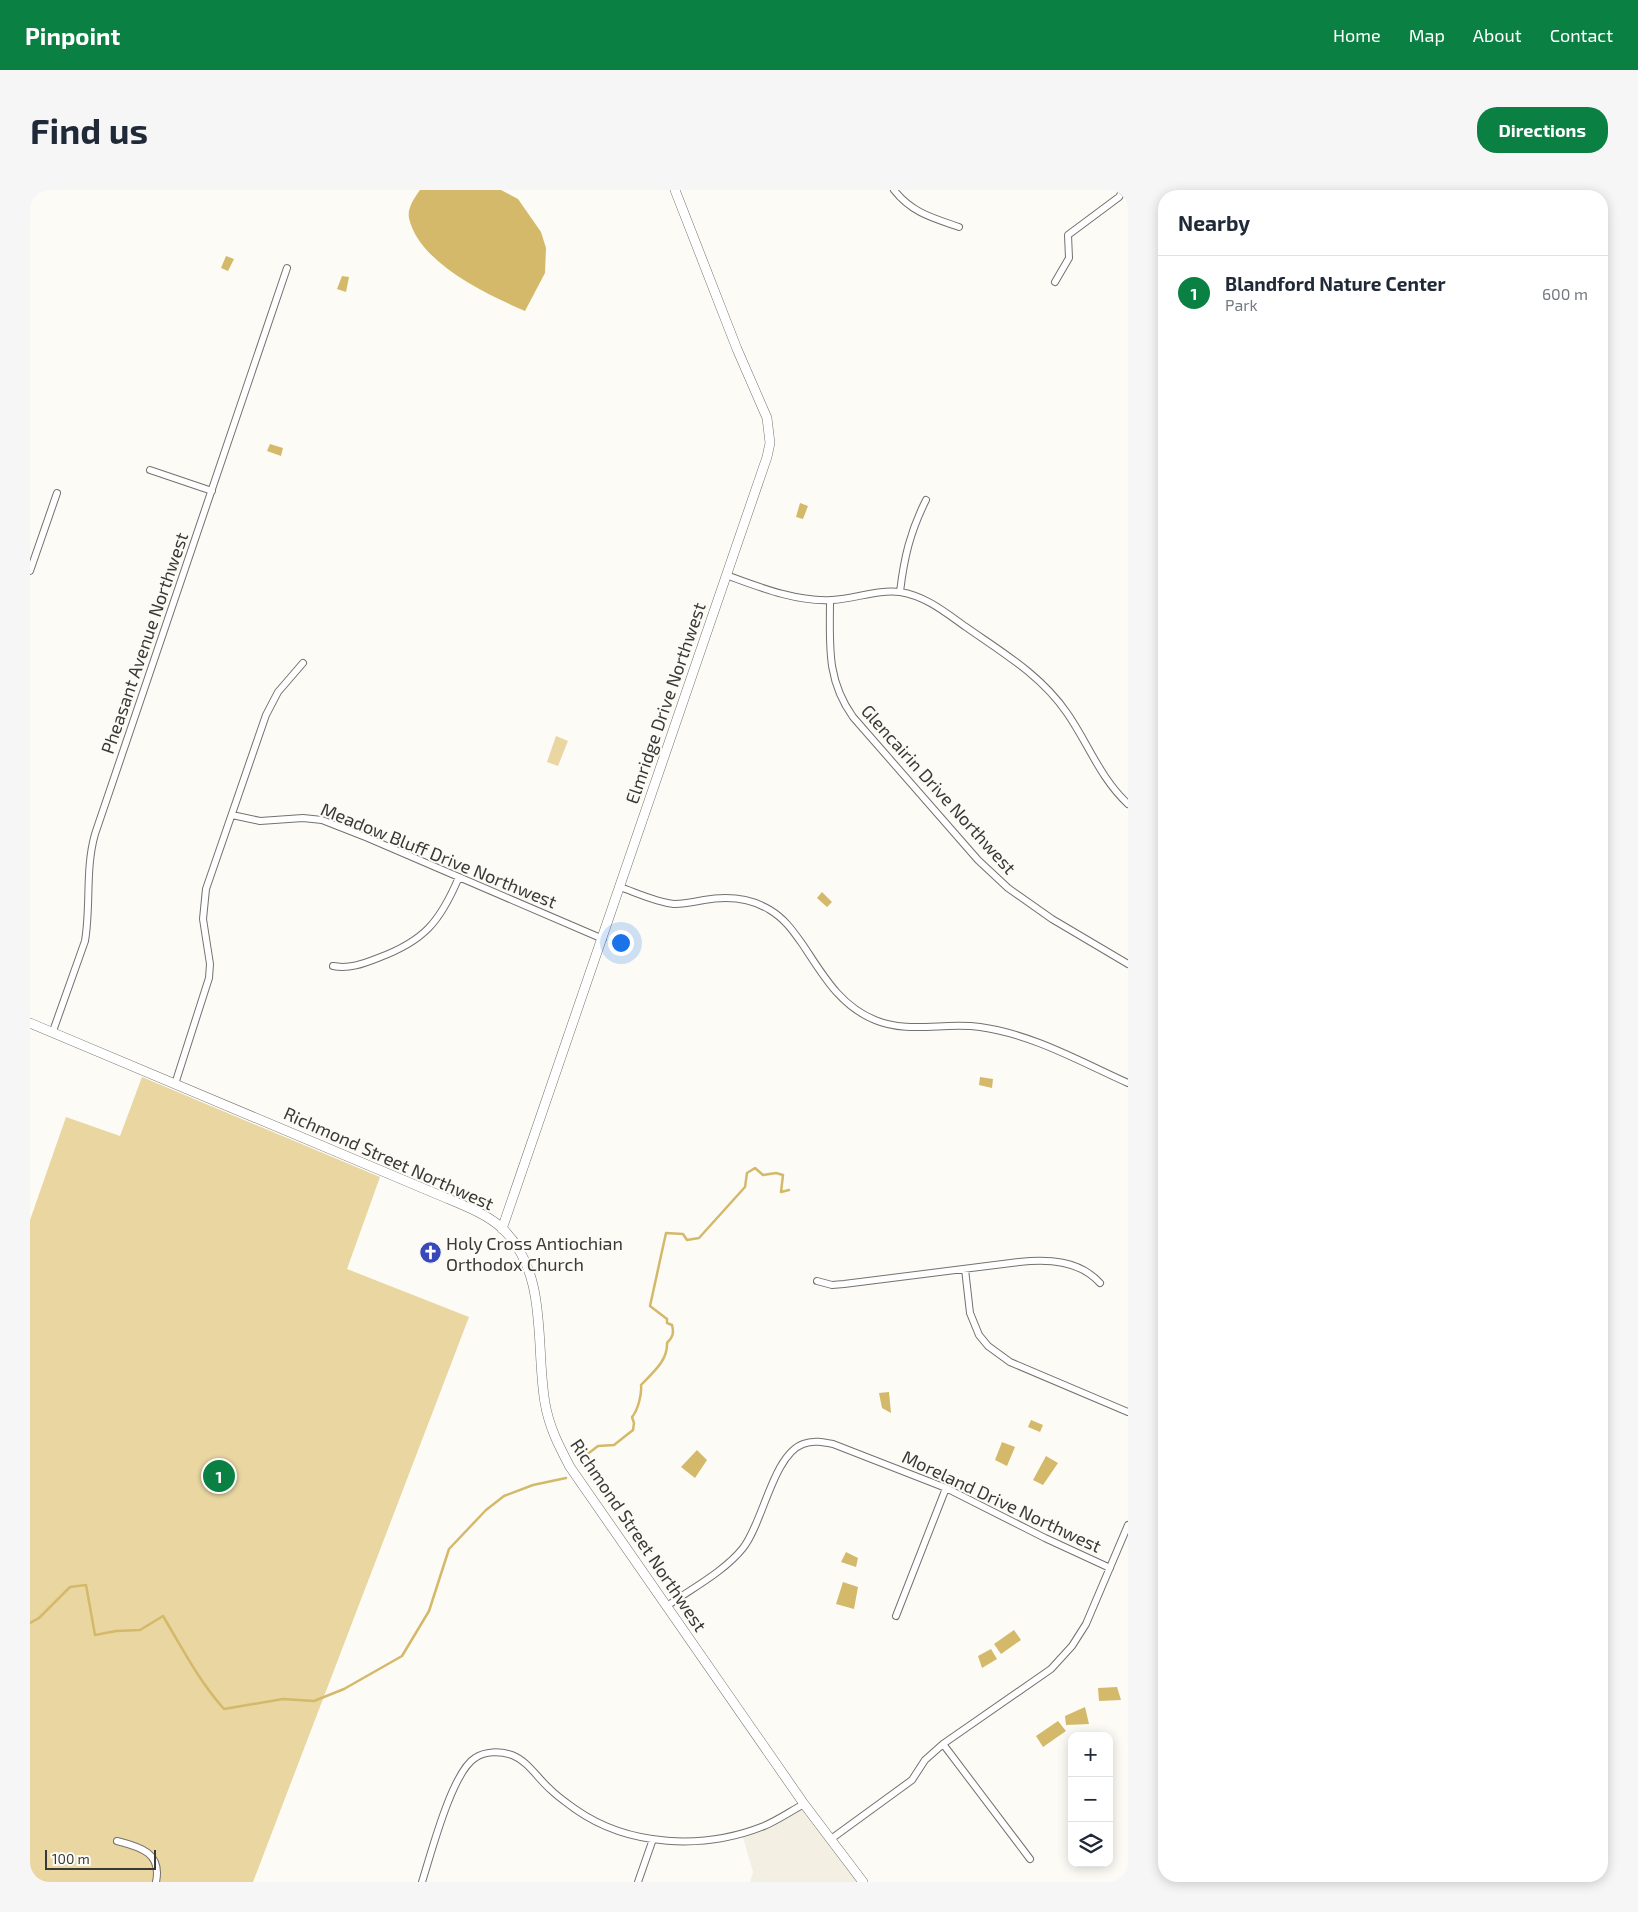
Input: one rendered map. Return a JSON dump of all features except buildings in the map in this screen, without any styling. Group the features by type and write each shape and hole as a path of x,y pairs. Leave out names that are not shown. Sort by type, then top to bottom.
{"street":[{"name":"Elmridge Drive Northwest","path":"502,1229 768,457 770,431 767,418 675,190"},
{"path":"894,190 901,198 922,214 959,226"},
{"path":"1055,282 1069,258 1068,235 1119,197 1123,190"},
{"name":"Pheasant Avenue Northwest","path":"53,1031 85,941 90,854 93,841 287,268"},
{"path":"150,470 212,491"},
{"path":"30,571 57,493"},
{"path":"900,592 909,538 926,500"},
{"path":"726,575 776,592 830,600 875,593 900,592 924,600 942,610 1039,680 1066,712 1094,761 1115,791 1128,804"},
{"name":"Glencairin Drive Northwest","path":"830,600 832,673 840,696 853,717 979,861 1008,888 1052,919 1128,964"},
{"path":"176,1084 208,987 210,964 203,919 205,896 270,706 278,692 303,664"},
{"name":"Meadow Bluff Drive Northwest","path":"232,815 260,821 303,818 322,820 603,939"},
{"path":"333,966 342,968 358,965 396,952 418,939 437,920 448,904 459,877"},
{"path":"620,886 662,902 673,904 741,898 769,909 786,921 826,980 843,1000 876,1021 913,1028 966,1025 1013,1034 1128,1083"},
{"name":"Richmond Street Northwest","path":"30,1022 439,1195 488,1218 502,1229 514,1243 525,1263 535,1293 544,1396 549,1423 570,1467 804,1804 863,1882"},
{"path":"817,1281 832,1285 844,1284 1029,1261 1054,1261 1086,1270 1100,1283"},
{"path":"965,1269 970,1313 979,1335 988,1346 1010,1362 1128,1412"},
{"name":"Moreland Drive Northwest","path":"667,1606 714,1573 743,1548 754,1529 780,1467 792,1451 803,1444 816,1441 833,1444 946,1488 1045,1538 1110,1568"},
{"path":"896,1616 946,1488"},
{"path":"831,1839 912,1780 925,1760 943,1744 999,1707 1051,1669 1072,1646 1086,1624 1128,1525"},
{"path":"943,1744 1030,1858"},
{"path":"422,1882 455,1785 463,1770 474,1758 484,1754 499,1752 513,1755 551,1790 577,1810 608,1826 626,1833 668,1841 697,1841 742,1834 766,1825 804,1804"},
{"path":"638,1882 652,1838"},
{"path":"117,1841 153,1857 157,1863 158,1870 156,1882"}],"shaded area":[{"path":"420,190 501,190 518,199 541,232 546,248 545,273 525,311 492,296 456,275 426,249 415,234 409,218 410,207"},
{"path":"226,256 234,259 228,271 221,268"},
{"path":"342,276 349,277 346,292 337,289"},
{"path":"270,444 283,448 281,456 267,451"},
{"path":"800,503 808,506 803,519 796,517"},
{"path":"556,736 568,741 558,766 547,762"},
{"path":"822,892 832,902 827,907 817,898"},
{"path":"142,1077 380,1177 347,1269 469,1317 253,1882 30,1882 30,1220 66,1117 120,1136"},
{"path":"980,1077 993,1079 992,1088 979,1085"},
{"path":"889,1392 891,1413 882,1408 879,1393"},
{"path":"1031,1420 1043,1425 1040,1432 1028,1427"},
{"path":"1002,1442 1015,1447 1007,1466 995,1460"},
{"path":"697,1450 707,1460 695,1478 681,1467"},
{"path":"1046,1456 1058,1463 1043,1485 1033,1480"},
{"path":"846,1552 858,1558 856,1567 841,1562"},
{"path":"843,1582 858,1587 854,1609 836,1604"},
{"path":"1014,1630 1021,1640 1001,1654 994,1644"},
{"path":"991,1649 997,1659 982,1668 978,1656"},
{"path":"1117,1687 1121,1700 1099,1701 1098,1688"},
{"path":"1085,1707 1089,1724 1066,1725 1065,1716"},
{"path":"1058,1721 1066,1731 1043,1747 1036,1736"},
{"path":"804,1804 863,1882 750,1882 753,1872 742,1834"}],"waterway":[{"path":"581,1459 598,1446 614,1445 633,1430 634,1423 632,1417 639,1402 641,1385 665,1355 667,1343 672,1335 672,1325 667,1323 667,1319 650,1306 666,1233 683,1234 687,1240 699,1238 745,1187 747,1173 755,1168 763,1175 776,1173 783,1175 781,1192 789,1190"},
{"path":"30,1623 39,1618 70,1587 86,1585 95,1635 116,1631 140,1630 163,1616 199,1676 224,1709 283,1699 314,1701 344,1689 402,1656 429,1611 449,1549 486,1510 504,1496 533,1485 566,1478"}],"place":[{"name":"Holy Cross Antiochian Orthodox Church","path":"430,1253"},
{"name":"Blandford Nature Center","path":"219,1476"}]}
